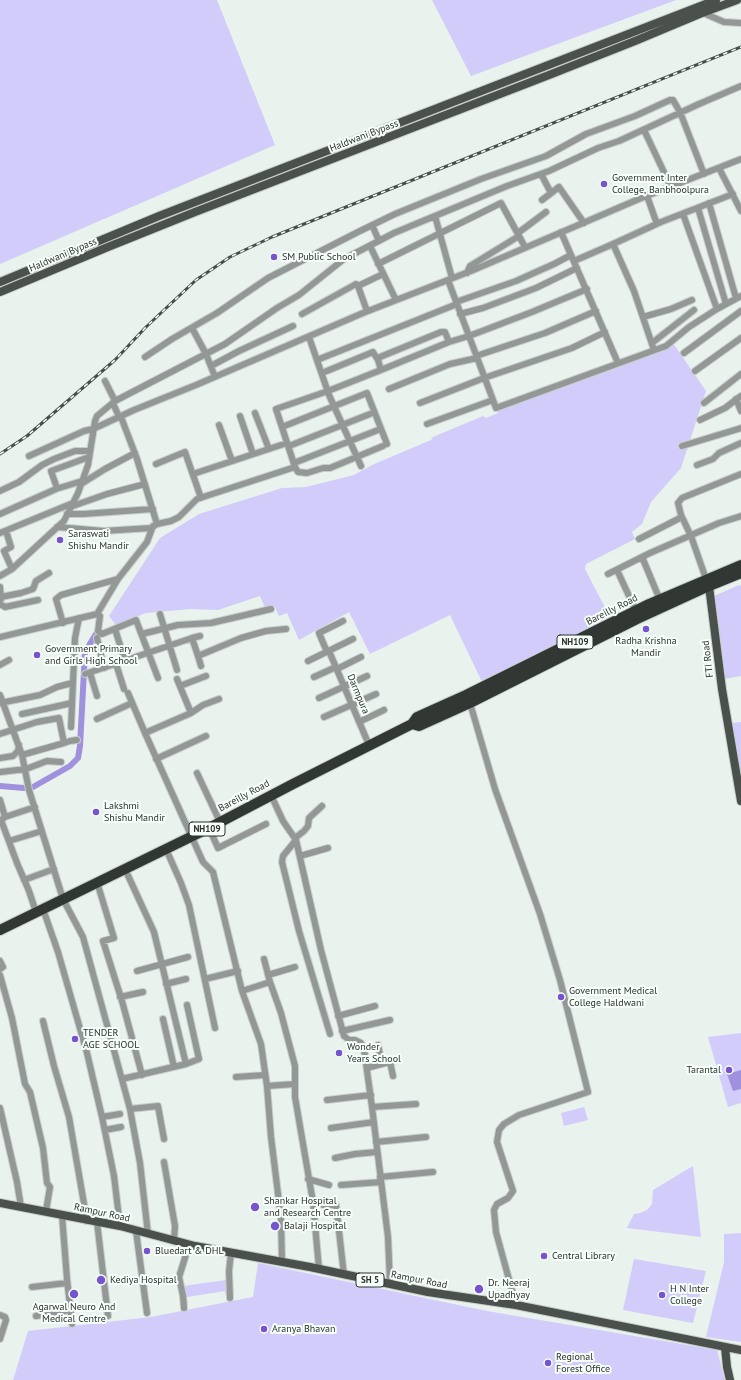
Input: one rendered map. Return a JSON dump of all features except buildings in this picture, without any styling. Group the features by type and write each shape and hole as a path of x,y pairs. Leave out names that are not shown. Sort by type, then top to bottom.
{"highway":[{"name":"Bareilly Road","path":"468,699 637,620 741,565"},
{"name":"Bareilly Road","path":"0,930 209,828 412,724 419,726 636,611 660,600 708,582 741,573"}],"main road":[{"name":"Haldwani Bypass","path":"0,292 187,215 550,75 699,10 716,0"},
{"name":"Haldwani Bypass","path":"0,282 159,216 699,10 737,0"},
{"name":"FTI Road","path":"708,582 722,689 741,801"},
{"name":"Rampur Road","path":"0,1203 46,1211 87,1221 120,1226 189,1245 320,1269 428,1292 516,1305 741,1350"},
{"path":"725,1347 730,1380"},
{"path":"727,1364 735,1353 741,1350"}],"street":[{"path":"699,10 724,22 741,23"},
{"path":"0,576 12,569 64,521 82,483 88,465 93,429 97,416 114,402 225,344 277,308 299,295 344,259 394,233 507,186 549,171 741,86"},
{"path":"145,357 268,278 372,225 481,179 546,156 586,134 635,116 670,100 672,100 680,112 704,174"},
{"path":"644,130 671,187"},
{"path":"29,456 367,311 450,279 647,196 741,159"},
{"path":"719,168 734,194 741,211"},
{"path":"541,174 551,193"},
{"path":"542,200 558,187 560,188 584,223"},
{"path":"574,261 657,224 709,203 741,193"},
{"path":"647,196 657,224"},
{"path":"378,264 501,203 525,247"},
{"path":"435,216 456,303 496,408 666,346 689,327 716,309 739,297 709,203"},
{"path":"698,208 726,304"},
{"path":"467,272 470,266 519,235 546,212"},
{"path":"683,214 716,309"},
{"path":"372,225 379,241"},
{"path":"561,232 578,268 618,363"},
{"path":"613,244 634,291 654,350"},
{"path":"370,246 396,300"},
{"path":"317,360 456,303 516,281 571,255"},
{"path":"460,314 482,308 536,288 578,268"},
{"path":"302,314 355,284 358,286 383,274"},
{"path":"358,286 367,311"},
{"path":"282,426 367,393 385,445 330,468 323,468 307,473 298,472 276,409 328,391 448,342 553,304 587,289"},
{"path":"643,318 671,309 692,300"},
{"path":"652,343 694,310"},
{"path":"389,389 450,364 476,357 545,333 596,311"},
{"path":"684,353 741,311"},
{"path":"211,366 239,351 293,326"},
{"path":"192,328 206,354 215,377"},
{"path":"378,360 380,357 441,332 445,332 448,342"},
{"path":"420,403 484,378 572,348 605,332"},
{"path":"308,337 334,406 361,466"},
{"path":"694,371 741,338"},
{"path":"322,373 373,352 378,360 381,370"},
{"path":"704,403 741,374"},
{"path":"0,637 97,614 118,579 147,542 155,525 153,509 135,453 105,381"},
{"path":"739,397 741,411"},
{"path":"700,420 725,408 739,397"},
{"path":"427,424 493,400"},
{"path":"255,413 268,449"},
{"path":"193,474 268,449 288,445 370,414"},
{"path":"240,416 253,454"},
{"path":"219,425 232,461"},
{"path":"682,446 741,428"},
{"path":"57,527 104,531 151,528 155,525 171,521 179,517 197,499 295,465 378,430"},
{"path":"697,465 713,459 719,453 741,443"},
{"path":"0,491 19,482 42,465 54,459 75,451 90,454"},
{"path":"156,464 185,452 201,498"},
{"path":"0,514 57,488 82,483 135,453"},
{"path":"57,488 51,471 90,454"},
{"path":"708,582 691,536 678,507 678,503 682,498 741,474"},
{"path":"12,569 2,552 11,547 3,532 72,505 145,484"},
{"path":"67,514 153,509"},
{"path":"608,574 642,557 719,523 741,516"},
{"path":"639,539 682,517"},
{"path":"642,557 660,600"},
{"path":"617,570 636,611"},
{"path":"1,597 32,589 36,581 50,573"},
{"path":"62,623 56,599 61,595 118,579"},
{"path":"0,587 1,605 6,607 38,600"},
{"path":"142,634 178,625 211,623 271,609"},
{"path":"97,614 100,616 98,631 102,634 136,620 158,678"},
{"path":"160,614 177,670"},
{"path":"71,727 75,638 79,618"},
{"name":"Darmpura","path":"343,621 319,633 336,668 369,745"},
{"path":"115,629 125,661"},
{"path":"198,656 241,638 266,631 286,629"},
{"path":"97,696 87,673 200,636"},
{"path":"97,638 104,668"},
{"path":"192,638 201,666"},
{"path":"308,661 353,639"},
{"path":"314,677 361,657"},
{"path":"0,665 9,660"},
{"path":"116,664 126,691 156,759 204,863 213,872 242,990 261,1044 267,1086 270,1137 281,1218 282,1262"},
{"path":"180,686 206,676"},
{"path":"319,698 366,676"},
{"path":"177,679 192,713"},
{"path":"1,703 40,695 72,683"},
{"path":"324,718 376,694"},
{"path":"0,695 1,703 8,716 19,745 26,769 29,788 63,899 83,937 122,1079 130,1110 140,1163 148,1234"},
{"path":"145,733 192,713 203,705 219,699"},
{"path":"468,699 495,789 540,914 560,980 588,1092 518,1115 504,1124 499,1130 497,1142 513,1192 508,1198 497,1204 494,1210 496,1232 516,1305"},
{"path":"22,714 72,703"},
{"path":"97,720 132,703"},
{"path":"43,709 45,721"},
{"path":"359,722 384,710"},
{"path":"0,718 8,716"},
{"path":"0,734 37,722 59,718 64,743"},
{"path":"156,759 206,736"},
{"path":"22,755 77,740"},
{"path":"0,758 12,756 18,751 19,745"},
{"path":"0,772 26,769 47,761 61,762"},
{"path":"196,773 220,822"},
{"path":"271,795 283,821 296,839 342,1031 344,1036 349,1040 355,1040 361,1043 364,1049 388,1237 390,1284"},
{"path":"0,800 5,817"},
{"path":"322,806 308,818 308,826 283,856 282,862 299,930 330,1034"},
{"path":"35,807 5,817 1,820 24,880 58,952 74,1004 105,1130 114,1176 120,1226"},
{"path":"209,828 218,848 266,824"},
{"path":"9,841 42,830"},
{"path":"300,856 328,848"},
{"path":"166,849 189,905 215,1028"},
{"path":"24,880 54,869"},
{"path":"125,869 154,932 186,1064"},
{"path":"97,882 114,938 103,941 142,1075"},
{"path":"137,971 188,957"},
{"path":"264,960 281,1013 295,1066 295,1097 313,1202 320,1269"},
{"path":"0,961 3,967 0,969"},
{"path":"268,975 295,967"},
{"path":"205,979 238,971"},
{"path":"0,975 12,1018 25,1084 30,1092 42,1148 47,1183 50,1187 46,1211"},
{"path":"166,984 186,979"},
{"path":"242,990 270,982"},
{"path":"120,997 143,992"},
{"path":"122,1079 186,1064 199,1059 187,1005"},
{"path":"338,1016 375,1006"},
{"path":"163,1019 174,1067"},
{"path":"342,1031 390,1020"},
{"path":"43,1021 69,1117 87,1221"},
{"path":"378,1045 382,1064"},
{"path":"367,1068 397,1060"},
{"path":"390,1062 393,1076"},
{"path":"236,1077 265,1075"},
{"path":"267,1086 295,1084"},
{"path":"327,1100 371,1095"},
{"path":"372,1107 416,1104"},
{"path":"130,1110 158,1106 164,1139"},
{"path":"0,1108 18,1182 21,1207"},
{"path":"102,1116 120,1114"},
{"path":"331,1128 374,1122"},
{"path":"105,1130 121,1127"},
{"path":"376,1142 426,1137"},
{"path":"335,1158 377,1152"},
{"path":"164,1162 175,1226 174,1241"},
{"path":"341,1185 433,1172"},
{"path":"308,1179 329,1185"},
{"path":"313,1202 324,1205 336,1205 344,1275"},
{"path":"62,1215 67,1283 72,1324"},
{"path":"97,1222 108,1316"},
{"path":"136,1231 147,1313"},
{"path":"184,1308 179,1277 189,1245"},
{"path":"230,1298 229,1271 231,1253"},
{"path":"32,1287 67,1283"},
{"path":"36,1316 70,1310"},
{"path":"0,1316 6,1320 0,1338"}],"shaded area":[{"path":"0,0 217,0 275,145 0,264"},
{"path":"432,0 676,0 471,76"},
{"path":"673,343 706,391 681,468 651,502 642,524 632,532 635,539 586,564 585,569 611,619 483,684 450,615 370,654 349,612 299,640 287,613 279,616 275,607 265,608 260,596 218,610 190,609 146,613 116,625 109,616 160,538 199,514 282,488 306,487 354,475 372,465 431,440 433,437 483,416 486,418 498,413 497,410"},
{"path":"739,585 741,586 741,676 724,679 714,596"},
{"path":"741,722 741,785 730,723"},
{"name":"Tarantal","path":"741,1033 741,1103 728,1107 708,1037"},
{"path":"741,1070 741,1089 733,1091 727,1074"},
{"path":"584,1107 588,1120 564,1126 561,1113"},
{"path":"693,1166 701,1237 627,1228 634,1214 647,1210 652,1204 653,1190"},
{"path":"741,1233 741,1342 706,1337 724,1262 724,1234"},
{"path":"634,1259 706,1271 693,1323 623,1310"},
{"path":"258,1263 487,1311 717,1350 725,1380 13,1380 28,1331 151,1317 253,1297"},
{"path":"226,1280 227,1302 225,1291 187,1297 188,1307 183,1286"}],"waterway":[{"path":"0,786 24,788 33,787 70,766 78,758 80,746 85,652 96,634"}],"railway":[{"path":"0,454 27,436 115,360 146,327 196,280 230,257 272,237 741,47"}],"place":[{"name":"Government Inter College, Banbhoolpura","path":"604,184"},
{"name":"SM Public School","path":"274,257"},
{"name":"Saraswati Shishu Mandir","path":"60,540"},
{"name":"Radha Krishna Mandir","path":"646,629"},
{"name":"Government Primary and Girls High School","path":"37,655"},
{"name":"Lakshmi Shishu Mandir","path":"96,812"},
{"name":"Government Medical College Haldwani","path":"561,997"},
{"name":"TENDER AGE SCHOOL","path":"75,1039"},
{"name":"Wonder Years School","path":"339,1053"},
{"name":"Tarantal","path":"729,1070"},
{"name":"Shankar Hospital and Research Centre","path":"255,1207"},
{"name":"Balaji Hospital","path":"275,1226"},
{"name":"Bluedart & DHL","path":"147,1251"},
{"name":"Central Library","path":"544,1256"},
{"name":"Kediya Hospital","path":"101,1280"},
{"name":"Dr. Neeraj Upadhyay","path":"479,1289"},
{"name":"Agarwal Neuro And Medical Centre","path":"74,1294"},
{"name":"H N Inter College","path":"662,1295"},
{"name":"Aranya Bhavan","path":"264,1329"},
{"name":"Regional Forest Office","path":"548,1363"}]}
